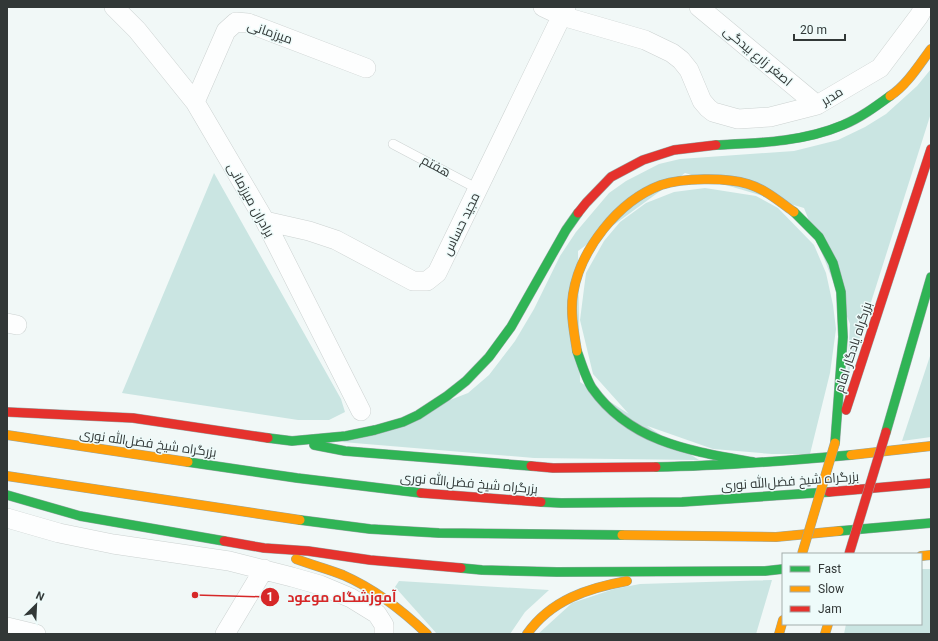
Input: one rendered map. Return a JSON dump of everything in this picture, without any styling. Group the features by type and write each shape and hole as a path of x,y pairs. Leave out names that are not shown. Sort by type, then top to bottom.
{"highway":[{"path":"292,441 346,436 403,422 418,415 466,381 494,351 511,327 566,230 586,202 611,177 643,160 674,150 705,146 772,142 811,136 843,125 869,111 896,92 918,68 931,49"},
{"name":"بزرگراه یادگار امام","path":"802,553 835,443 931,149"},
{"path":"753,462 695,452 662,441 636,429 610,409 591,387 577,352 572,321 573,294 581,266 596,238 615,216 636,198 661,186 698,180 720,179 748,184 774,196 798,215 819,237 833,263 841,292 843,337 835,443"},
{"path":"849,553 931,277"},
{"path":"910,349 931,311"},
{"path":"7,412 132,418 292,441 345,451 553,468 699,466 800,460 931,446"},
{"name":"بزرگراه شیخ فضل‌الله نوری","path":"7,435 297,478 428,494 561,503 682,502 794,495 931,483"},
{"path":"7,476 293,519 370,528 439,533 776,538 931,523"},
{"path":"7,495 80,516 264,548 308,551 370,560 482,570 557,572 765,571 782,569"},
{"path":"264,548 344,575 365,585 408,615 427,634"},
{"path":"527,634 540,618 577,593 667,571"},
{"path":"779,634 782,624"}],"street":[{"name":"برادران میرزمانی","path":"114,7 137,30 195,102 265,221 361,412"},
{"path":"543,7 564,11"},
{"name":"اصغر زارع بیدگی","path":"699,7 817,105"},
{"name":"مدبر","path":"564,11 645,40 672,53 681,60 689,70 702,101 708,108 713,112 738,119 753,119 770,117 817,105 880,68 917,10"},
{"name":"مجید حساس","path":"265,221 309,231 336,240 414,281 427,281 437,273 564,11"},
{"name":"میرزمانی","path":"195,102 226,31 236,22 248,23 366,68"},
{"path":"7,518 58,533 113,544 230,561 320,585 351,598 377,614 384,625 384,634"},
{"path":"225,634 264,569"},
{"path":"7,627 36,634"}],"lane":[{"name":"هفتم","path":"393,144 478,189"}],"shaded area":[{"path":"931,69 931,113 847,378 850,324 804,208 685,173 578,251 580,382 699,460 534,458 342,442 468,393 489,375 515,341 534,309 560,256 576,232 609,193 626,181 659,164 680,159 794,151 838,140 865,127 886,114 917,86"},
{"path":"214,173 341,399 345,412 329,420 298,420 122,393"},
{"path":"705,188 756,196 778,208 814,245 826,273 833,305 836,329 830,373 810,454 772,454 713,449 636,422 593,374 580,320 586,273 604,241 620,222 646,203 674,192"},
{"path":"931,353 931,437 902,441"},
{"path":"922,569 931,569 931,634 844,634 846,625 922,625"},
{"path":"772,580 756,634 538,634 572,603 614,589 640,584"},
{"path":"399,581 549,590 525,612 510,634 437,634 395,587"}],"traffic: fast":[{"path":"716,145 781,141 828,131 855,119 890,96"},
{"path":"794,212 819,237 833,263 841,292 843,337 835,443"},
{"path":"268,438 292,441 346,436 375,430 403,422 418,415 447,396 466,381 489,357 511,327 566,230 578,213"},
{"path":"886,432 931,277"},
{"path":"577,351 592,388 608,407 625,421 644,433 664,442 707,454 753,462"},
{"path":"314,445 345,451 531,466"},
{"path":"656,467 754,463 851,455"},
{"path":"188,462 297,478 421,493"},
{"path":"541,502 682,502 829,492"},
{"path":"7,495 80,516 224,541"},
{"path":"300,520 370,529 439,533 622,535"},
{"path":"839,531 931,523"},
{"path":"461,568 557,572 765,571 782,569"}],"traffic: slow":[{"path":"890,96 907,81 931,49"},
{"path":"577,351 572,308 573,294 577,277 593,244 604,229 616,215 645,192 661,185 680,181 704,179 728,180 754,186 772,196 794,212"},
{"path":"7,435 188,462"},
{"path":"802,553 835,443"},
{"path":"851,455 931,446"},
{"path":"7,476 300,520"},
{"path":"622,535 776,537 839,531"},
{"path":"922,556 931,555"},
{"path":"296,559 343,575 377,593 398,608 427,634"},
{"path":"527,634 547,612 571,597 598,587 627,581"},
{"path":"779,634 782,624"},
{"path":"825,634 828,625"}],"traffic: jam":[{"path":"578,213 611,177 643,160 674,150 716,145"},
{"path":"846,410 931,149"},
{"path":"7,412 133,418 268,438"},
{"path":"849,553 886,432"},
{"path":"531,466 553,468 656,467"},
{"path":"829,492 931,483"},
{"path":"421,493 541,502"},
{"path":"224,541 264,548 308,551 370,560 461,568"}],"place":[{"name":"آموزشگاه موعود","path":"195,595"}]}
